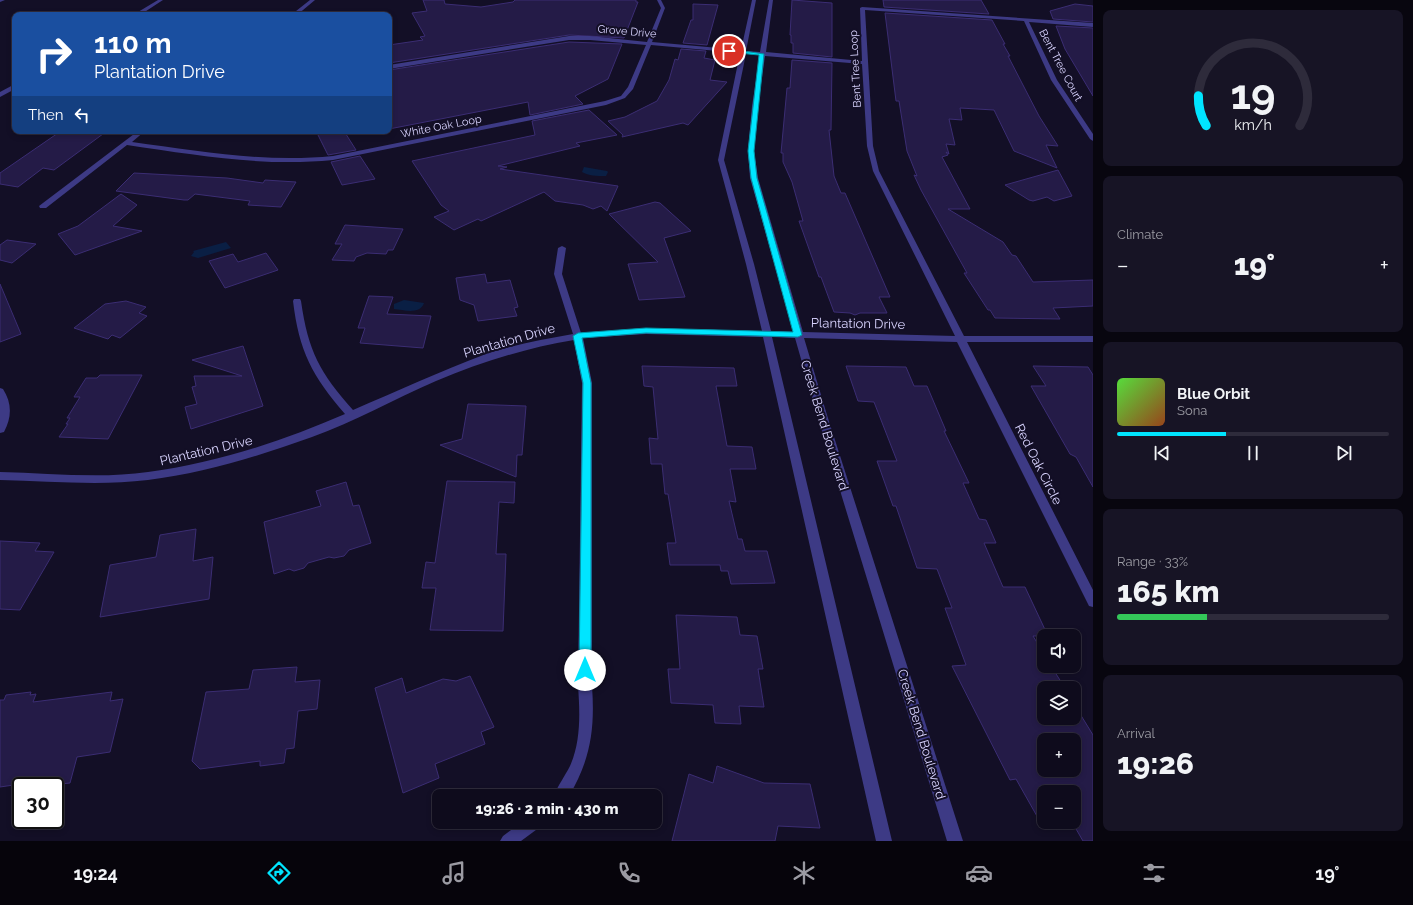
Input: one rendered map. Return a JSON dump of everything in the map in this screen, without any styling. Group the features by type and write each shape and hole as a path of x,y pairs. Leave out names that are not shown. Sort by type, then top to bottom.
{"street":[{"path":"141,12 161,0"},
{"path":"298,12 313,0"},
{"name":"White Oak Loop","path":"126,143 276,162 333,158 606,103 623,97 631,88 663,8 659,0"},
{"path":"754,0 745,52 721,160 750,264 767,335 884,841"},
{"name":"Creek Bend Boulevard","path":"771,0 762,54 751,151 754,178 798,335 955,841"},
{"name":"Bent Tree Loop","path":"960,339 876,171 870,146 862,8 1093,25"},
{"name":"Bent Tree Court","path":"1025,19 1054,80 1093,139"},
{"name":"Grove Drive","path":"392,66 555,39 590,38 865,63"},
{"path":"0,95 12,88"},
{"path":"43,206 138,134"},
{"path":"562,248 558,274 578,336 587,383 585,686 588,719 583,753 573,778 566,789"},
{"path":"297,301 300,330 306,351 317,373 352,415"},
{"name":"Plantation Drive","path":"0,476 104,480 148,476 220,462 266,449 309,434 432,378 492,356 542,342 578,336 646,331 960,339 1093,340"},
{"name":"Red Oak Circle","path":"960,339 1093,602"},
{"path":"0,391 4,399 6,413 0,429"},
{"path":"508,841 525,829"}],"water":[{"path":"584,167 608,172 606,176 590,175 582,172"},
{"path":"226,242 231,248 198,258 191,256 194,252 193,251"},
{"path":"404,300 424,303 419,309 411,311 394,309 394,304"}],"building":[{"path":"423,0 444,0 445,4 481,7 513,2 515,0 636,0 636,2 638,2 624,38 569,35 392,63 392,45 423,40 420,37 425,36 412,13 427,11"},
{"path":"792,0 832,3 832,57 793,53 793,43 791,43 790,35"},
{"path":"883,0 981,0 989,14 884,7"},
{"path":"693,4 718,5 707,45 683,43 691,20 693,20"},
{"path":"1075,4 1093,6 1093,22 1053,19 1050,11"},
{"path":"885,13 992,20 1005,44 1003,44 1010,56 1008,56 1039,116 1058,146 1046,145 1057,168 1014,151 994,110 960,108 962,120 949,119 955,145 946,144 949,154 946,152 948,155 942,157 970,209 948,209 1003,242 1012,255 1016,256 1033,282 1093,280 1093,306 1053,308 1060,319 995,318 990,310 988,310 964,273 967,273 914,175 917,176 907,151 899,101 896,101"},
{"path":"1056,26 1093,28 1093,96 1065,49"},
{"path":"569,42 622,44 608,79 575,96 583,104 530,115 528,102 392,128 392,70"},
{"path":"681,49 706,51 704,58 715,60 710,80 727,82 688,125 683,123 622,137 623,135 608,121 625,117 657,101 669,80 675,59 678,60"},
{"path":"792,60 832,63 831,130 829,130 834,176 841,193 845,193 890,297 879,297 887,313 860,313 855,315 850,313 834,312 821,277 819,277 799,221 803,221 792,182 783,162 783,153 781,153 787,88 790,88"},
{"path":"589,110 617,135 576,143 580,146 498,166 507,167 500,169 618,186 607,211 601,206 593,209 583,205 555,201 544,192 481,221 478,219 454,230 434,217 449,211 441,205 412,161 535,135 532,121"},
{"path":"57,134 103,134 54,170 43,168 18,187 0,184 0,173"},
{"path":"318,134 346,134 356,150 328,155"},
{"path":"360,156 375,179 342,185 331,162"},
{"path":"1058,170 1072,196 1054,201 1047,197 1033,201 1005,185"},
{"path":"134,173 227,178 263,183 265,180 296,182 281,207 248,205 250,201 195,194 188,200 184,200 116,191"},
{"path":"121,194 137,205 113,226 142,231 75,255 58,234 78,226"},
{"path":"655,202 660,203 691,231 664,238 685,297 639,300 628,264 658,262 609,214"},
{"path":"345,225 403,229 393,250 388,250 386,254 367,253 356,257 354,261 332,260 342,244 335,244"},
{"path":"7,240 36,244 12,263 0,260 0,245"},
{"path":"266,253 278,270 225,288 209,261 233,254 238,262"},
{"path":"485,274 487,283 510,280 518,307 514,308 517,316 478,321 474,305 460,300 456,278"},
{"path":"0,284 21,334 0,342"},
{"path":"369,296 393,297 387,314 431,316 423,348 360,343 365,328 358,328"},
{"path":"126,301 146,307 139,313 147,316 120,338 112,335 108,339 74,328 105,304"},
{"path":"243,346 263,406 191,429 185,407 197,404 192,387 196,386 194,376 242,376 192,360"},
{"path":"642,366 734,368 737,386 716,386 727,446 752,447 756,469 730,469 736,502 729,501 738,539 742,539 745,551 767,551 775,583 731,584 728,571 721,571 720,565 670,565 667,543 676,543 668,494 665,494 662,464 651,464 649,438 658,439 653,387 644,386"},
{"path":"846,366 906,367 914,386 927,386 946,431 944,431 969,483 963,483 979,519 986,520 996,543 984,543 1003,587 1025,587 1045,629 1037,629 1037,636 1033,636 1037,643 1037,673 1055,673 1061,681 1037,681 1037,725 1081,725 1081,715 1093,735 1093,841 1083,841 1076,829 1081,829 1081,785 1037,785 1037,816 1016,779 1010,780 952,666 966,665 945,608 952,608 937,569 917,568 896,506 893,506 877,461 897,461 874,402 858,401"},
{"path":"1033,366 1088,367 1093,375 1093,487 1076,457 1070,454 1031,386 1046,386"},
{"path":"100,375 142,375 108,439 59,437 68,424 66,424 70,418 67,418 80,397 74,397 86,378 97,378"},
{"path":"468,404 526,406 522,455 517,455 516,477 440,445 462,439"},
{"path":"447,481 515,482 514,503 499,502 496,554 506,554 503,631 430,630 436,588 422,588 426,562 435,563"},
{"path":"346,482 353,506 359,505 371,543 349,550 344,556 334,558 329,557 308,563 304,568 294,571 289,569 274,574 264,522 321,506 316,491"},
{"path":"196,529 193,561 213,557 209,599 100,617 110,565 156,557 160,535"},
{"path":"0,541 40,543 35,551 54,552 20,610 0,609"},
{"path":"676,615 737,617 740,635 757,636 763,669 758,669 764,707 739,706 741,724 715,723 713,705 671,703 668,669 680,669"},
{"path":"297,667 295,682 320,680 317,709 298,711 294,748 286,749 284,763 260,766 260,761 200,769 192,761 206,692 249,689 253,670"},
{"path":"470,676 494,727 481,732 485,744 435,764 439,778 403,793 375,688 402,678 406,693 443,679 456,681"},
{"path":"31,692 30,695 36,694 33,702 112,692 110,701 123,699 110,752 77,757 70,783 64,784 64,777 12,777 12,785 0,787 0,700 4,700 6,695"},
{"path":"717,766 764,783 810,784 820,828 778,826 775,841 672,841 689,774 713,783"}],"route":[{"path":"585,670 587,383 578,336 646,331 798,335 754,178 751,151 762,54 729,51"}]}
